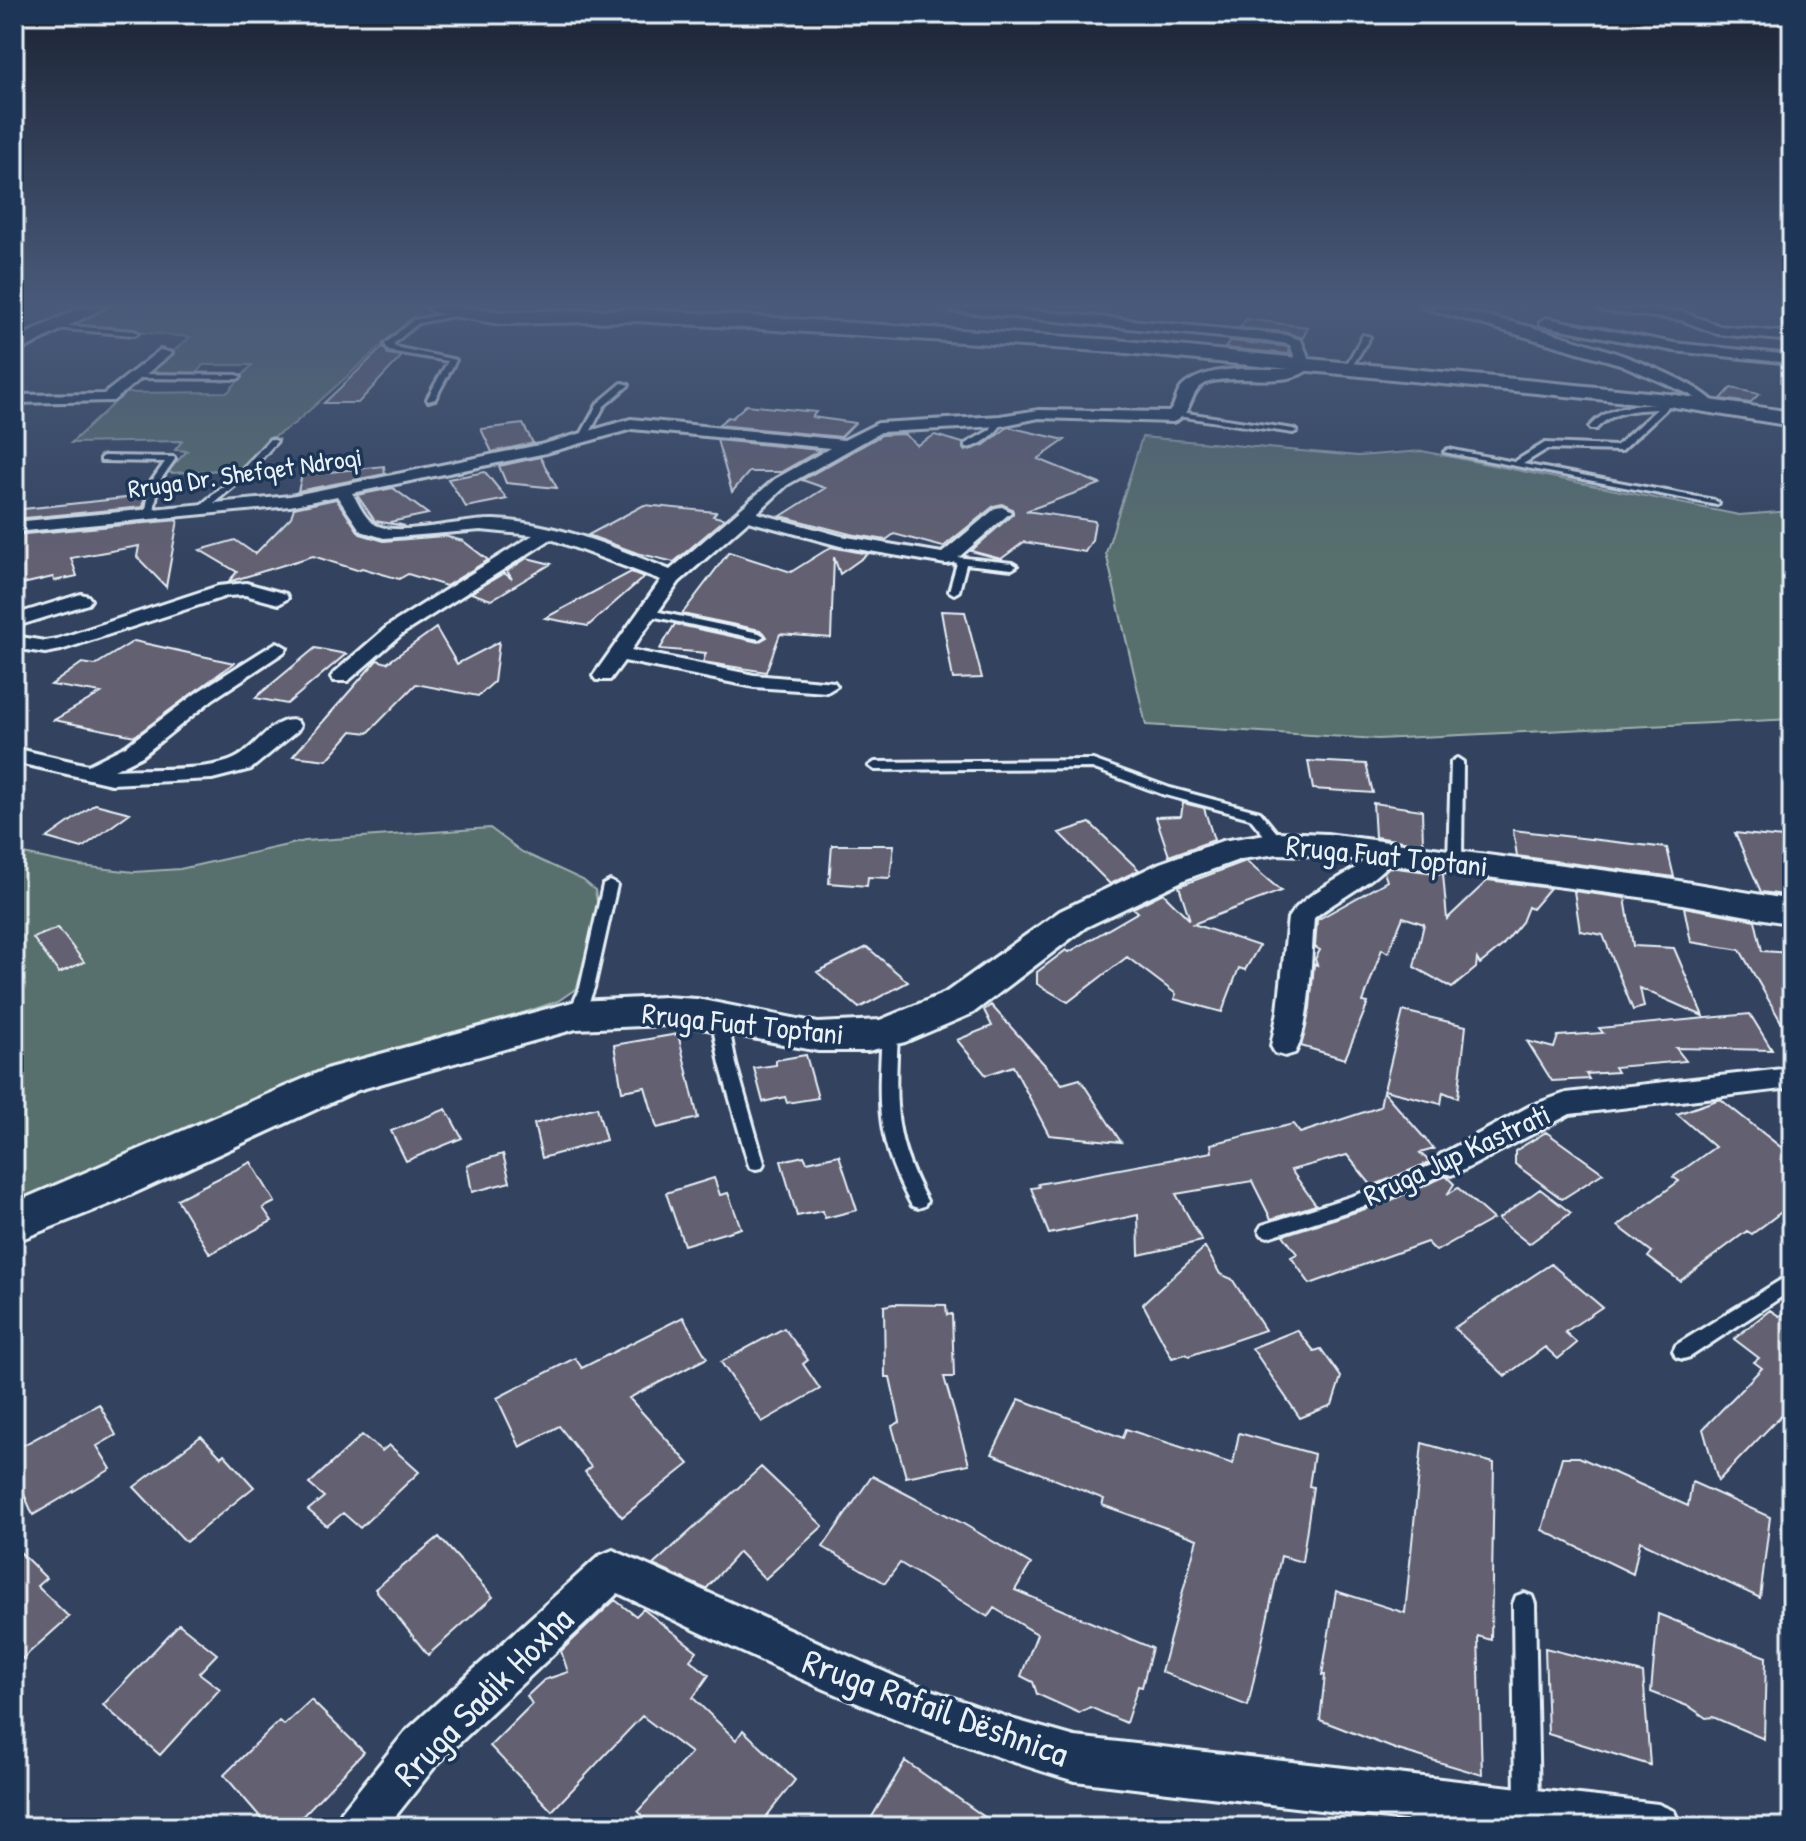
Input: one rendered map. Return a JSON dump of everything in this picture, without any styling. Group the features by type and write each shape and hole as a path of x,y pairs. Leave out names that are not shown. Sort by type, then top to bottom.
{"main road":[{"path":"1571,393 1710,405 1792,419"},
{"name":"Rruga Fuat Toptani","path":"14,1223 99,1189 344,1079 576,1015 664,1011 719,1017 818,1037 846,1038 890,1032 930,1018 966,999 1044,939 1103,903 1206,858 1235,849 1278,843 1385,853 1655,888 1792,912"}],"street":[{"path":"14,399 108,398 115,393"},
{"path":"603,676 672,578 781,482 878,428 1000,421 1039,414 1155,418 1180,414 1186,393"},
{"path":"1696,393 1710,405"},
{"name":"Rruga Dr. Shefqet Ndroqi","path":"14,527 255,506 343,492 642,423 847,445"},
{"path":"343,492 365,527 376,532 394,533 466,524 499,525 549,533 604,550 672,578"},
{"path":"745,515 840,541 954,560 1002,512"},
{"path":"341,677 395,630 549,533"},
{"path":"14,642 45,647 61,644 225,590 246,589 279,598"},
{"path":"14,621 81,600"},
{"path":"90,773 134,751 206,695 277,648"},
{"path":"619,654 711,674 827,686"},
{"path":"14,755 90,773 134,778 230,770 243,764 289,726"},
{"path":"1285,1046 1292,1011 1301,918 1306,911 1366,872 1385,853"},
{"name":"Rruga Jup Kastrati","path":"1451,1163 1541,1114 1566,1104 1792,1078"},
{"name":"Rruga Rafail Dëshnica","path":"613,1570 798,1658 935,1714 1029,1747 1075,1759 1658,1827"},
{"name":"Rruga Sadik Hoxha","path":"358,1827 421,1748 613,1570"}],"lane":[{"path":"431,399 434,393"},
{"path":"583,438 601,405 616,393"},
{"path":"1593,427 1607,415 1620,410 1666,403"},
{"path":"1517,464 1545,446 1618,449 1666,403"},
{"path":"1180,414 1293,431"},
{"path":"968,446 993,432 1000,421"},
{"path":"199,511 241,476 273,441"},
{"path":"1448,452 1714,503"},
{"path":"104,459 171,459 155,482 150,515"},
{"path":"954,591 954,560 1012,566"},
{"path":"650,613 759,636"},
{"path":"1455,861 1457,762"},
{"path":"875,766 1093,764 1166,791 1255,815 1278,843"},
{"path":"576,1015 587,988 610,885"},
{"path":"719,1017 728,1064 756,1163"},
{"path":"890,1032 887,1126 900,1172 918,1201"},
{"name":"Rruga Jup Kastrati","path":"1268,1230 1380,1194 1451,1163"},
{"path":"1683,1351 1792,1280"},
{"path":"1524,1604 1527,1810"}],"green space":[{"path":"123,393 329,393 239,469 172,473 167,472 187,451 175,450 182,441 71,443 115,402 110,402"},
{"path":"1142,437 1358,456 1422,451 1739,515 1792,511 1792,719 1378,739 1146,725 1106,553"},
{"path":"490,828 522,852 583,880 595,890 598,907 577,988 558,1001 529,1011 297,1082 14,1207 14,852 81,866 134,872 180,869 305,841"}],"building":[{"path":"335,393 367,393 358,403 324,403"},
{"path":"1727,393 1759,394 1750,403 1721,399"},
{"path":"746,405 816,412 812,417 855,423 841,437 718,425 728,417 732,418"},
{"path":"523,424 533,443 492,452 481,429"},
{"path":"1008,427 1065,440 1038,459 1100,484 1026,511 1095,521 1092,540 1085,552 1024,542 1001,559 971,551 1013,514 1012,509 1002,504 994,506 943,547 894,534 886,540 850,534 781,516 825,488 802,480 882,435 904,434 917,445 935,435 963,443 965,451 984,445"},
{"path":"717,440 820,450 781,472 749,472 732,492"},
{"path":"540,457 557,488 506,483 499,466"},
{"path":"384,466 385,474 298,491 302,475"},
{"path":"485,472 507,499 466,507 448,479"},
{"path":"393,488 428,514 390,522 405,526 375,521 357,495"},
{"path":"145,496 143,507 14,519 14,510"},
{"path":"336,499 360,534 384,541 444,536 463,541 488,560 446,586 408,574 399,579 362,568 357,570 313,556 228,582 237,572 200,550 235,540 255,554 291,517 294,508"},
{"path":"644,505 716,512 713,516 725,519 674,562 637,553 588,535"},
{"path":"178,520 166,587 137,557 139,546 71,558 77,576 54,581 53,577 14,586 14,535"},
{"path":"831,547 868,554 840,574 834,557 831,638 780,634 766,672 703,662 706,653 660,649 675,624 758,642 767,637 760,630 682,614 729,552 791,572"},
{"path":"527,558 551,564 491,600 471,593 504,573 512,579 507,571"},
{"path":"631,572 644,577 588,626 545,618"},
{"path":"941,611 965,612 982,678 953,679"},
{"path":"436,628 457,664 499,642 494,682 478,696 416,684 368,733 352,731 327,760 293,756 377,660 387,663"},
{"path":"134,641 234,663 135,736 54,720 101,693 51,685 82,663 95,665"},
{"path":"315,648 346,654 287,704 255,698"},
{"path":"1308,761 1366,764 1373,793 1313,789"},
{"path":"1183,803 1204,808 1214,840 1169,856 1156,817 1181,816"},
{"path":"1373,803 1422,810 1423,844 1375,837"},
{"path":"95,804 130,813 82,848 47,838"},
{"path":"1090,823 1139,870 1110,884 1059,833"},
{"path":"1513,830 1667,848 1674,877 1517,856"},
{"path":"1735,833 1792,839 1792,896 1761,892"},
{"path":"832,845 894,845 890,878 868,877 867,886 829,883"},
{"path":"1246,861 1281,891 1193,924 1259,946 1245,970 1239,968 1222,1012 1174,999 1176,994 1127,957 1068,1002 1037,984 1037,972 1066,950 1069,952 1138,912 1133,908 1163,893 1190,920 1179,886"},
{"path":"1389,867 1443,874 1447,919 1488,880 1550,888 1532,909 1528,907 1522,922 1502,946 1480,964 1477,959 1476,968 1452,988 1414,967 1424,924 1403,917 1388,953 1382,949 1363,1002 1368,1003 1345,1059 1301,1046 1310,1008 1314,964 1317,965 1315,959 1320,950 1315,947 1317,920 1387,881 1384,872"},
{"path":"1574,891 1625,898 1633,946 1674,948 1703,1016 1640,988 1644,1007 1633,1010 1603,935 1580,931"},
{"path":"1684,907 1755,920 1762,951 1792,953 1792,1041 1740,950 1691,942"},
{"path":"58,928 84,962 59,973 33,938"},
{"path":"867,947 908,982 859,1008 817,972"},
{"path":"991,1005 1062,1084 1080,1079 1121,1142 1049,1135 1013,1066 986,1075 957,1040 992,1026 984,1010"},
{"path":"1403,1011 1466,1026 1458,1098 1443,1092 1441,1104 1384,1090"},
{"path":"1750,1014 1772,1050 1676,1048 1686,1061 1614,1067 1617,1072 1586,1074 1589,1079 1552,1081 1527,1041 1554,1048 1558,1036 1603,1033 1599,1028"},
{"path":"678,1034 698,1118 657,1128 645,1087 622,1091 614,1045"},
{"path":"806,1055 818,1098 787,1103 785,1097 763,1102 754,1068 776,1065 776,1060"},
{"path":"1383,1091 1434,1149 1420,1153 1430,1162 1372,1186 1347,1155 1291,1170 1316,1205 1271,1219 1252,1181 1176,1194 1202,1241 1139,1255 1138,1215 1049,1234 1031,1188 1039,1187 1038,1184 1212,1152 1211,1144 1293,1124 1300,1133 1380,1107"},
{"path":"1720,1099 1792,1156 1792,1204 1752,1234 1747,1231 1680,1281 1648,1257 1652,1252 1618,1226 1679,1181 1673,1177 1715,1147 1677,1114"},
{"path":"597,1107 606,1140 542,1158 534,1124"},
{"path":"446,1109 462,1138 406,1161 391,1131"},
{"path":"1546,1132 1603,1173 1562,1199 1515,1164 1515,1151"},
{"path":"503,1154 510,1182 472,1192 467,1165"},
{"path":"839,1155 857,1210 825,1218 822,1211 797,1216 781,1161 804,1156 807,1162"},
{"path":"251,1162 275,1202 263,1208 272,1221 210,1254 177,1199"},
{"path":"1446,1176 1454,1184 1447,1195 1458,1188 1493,1219 1436,1251 1427,1242 1310,1284 1291,1257 1297,1254 1283,1235 1387,1202"},
{"path":"714,1178 720,1195 728,1193 741,1228 684,1245 666,1193"},
{"path":"1540,1189 1571,1213 1529,1244 1498,1219"},
{"path":"1205,1247 1220,1274 1232,1279 1265,1330 1189,1356 1172,1358 1143,1304"},
{"path":"1551,1264 1602,1307 1565,1332 1577,1343 1558,1359 1545,1347 1505,1376 1454,1328"},
{"path":"946,1305 947,1315 952,1314 954,1377 944,1377 969,1464 906,1477 892,1426 900,1422 890,1377 885,1377 884,1306"},
{"path":"1792,1307 1792,1404 1718,1481 1703,1429 1762,1368 1754,1362 1759,1358 1734,1339 1770,1310 1779,1316"},
{"path":"683,1317 707,1358 629,1398 689,1464 622,1517 585,1472 591,1467 559,1426 520,1447 497,1398 575,1358 582,1368"},
{"path":"784,1328 808,1360 803,1364 820,1389 762,1422 721,1362"},
{"path":"1297,1330 1314,1351 1321,1349 1341,1377 1332,1405 1300,1418 1252,1348"},
{"path":"1019,1399 1123,1438 1126,1429 1233,1464 1239,1433 1314,1454 1309,1486 1313,1487 1302,1562 1281,1556 1248,1706 1161,1672 1197,1539 1102,1505 1104,1499 992,1454"},
{"path":"99,1404 116,1435 97,1446 111,1469 33,1515 14,1471 14,1450"},
{"path":"362,1435 382,1451 389,1445 419,1472 360,1528 343,1513 327,1526 308,1510 324,1497 309,1484"},
{"path":"201,1436 221,1457 224,1454 254,1487 186,1542 134,1487"},
{"path":"1422,1443 1494,1463 1491,1640 1478,1636 1482,1775 1395,1749 1320,1720 1325,1675 1322,1675 1336,1591 1405,1613"},
{"path":"1562,1457 1579,1457 1688,1506 1692,1482 1770,1517 1760,1598 1640,1541 1633,1574 1542,1530"},
{"path":"761,1467 823,1526 765,1579 739,1552 706,1589 653,1565"},
{"path":"872,1476 962,1523 1031,1564 1015,1590 1152,1648 1142,1687 1138,1686 1126,1723 1090,1707 1079,1713 1037,1694 1033,1682 1021,1676 1037,1634 994,1608 988,1617 900,1563 885,1583 823,1547"},
{"path":"439,1537 493,1597 428,1655 375,1589"},
{"path":"14,1546 46,1578 37,1586 69,1617 14,1666"},
{"path":"615,1600 636,1616 643,1609 697,1651 690,1660 709,1675 693,1698 736,1740 743,1730 795,1780 758,1827 653,1827 638,1811 691,1753 642,1716 552,1811 490,1746 532,1704 527,1696 544,1680 568,1672 561,1651"},
{"path":"1658,1614 1766,1657 1764,1739 1713,1717 1706,1718 1690,1707 1651,1692"},
{"path":"179,1624 217,1654 199,1673 220,1689 160,1755 103,1705"},
{"path":"1545,1648 1643,1673 1650,1765 1548,1734"},
{"path":"311,1700 364,1752 292,1827 269,1827 224,1775 279,1721 284,1725"},
{"path":"905,1761 999,1827 866,1827"}]}
